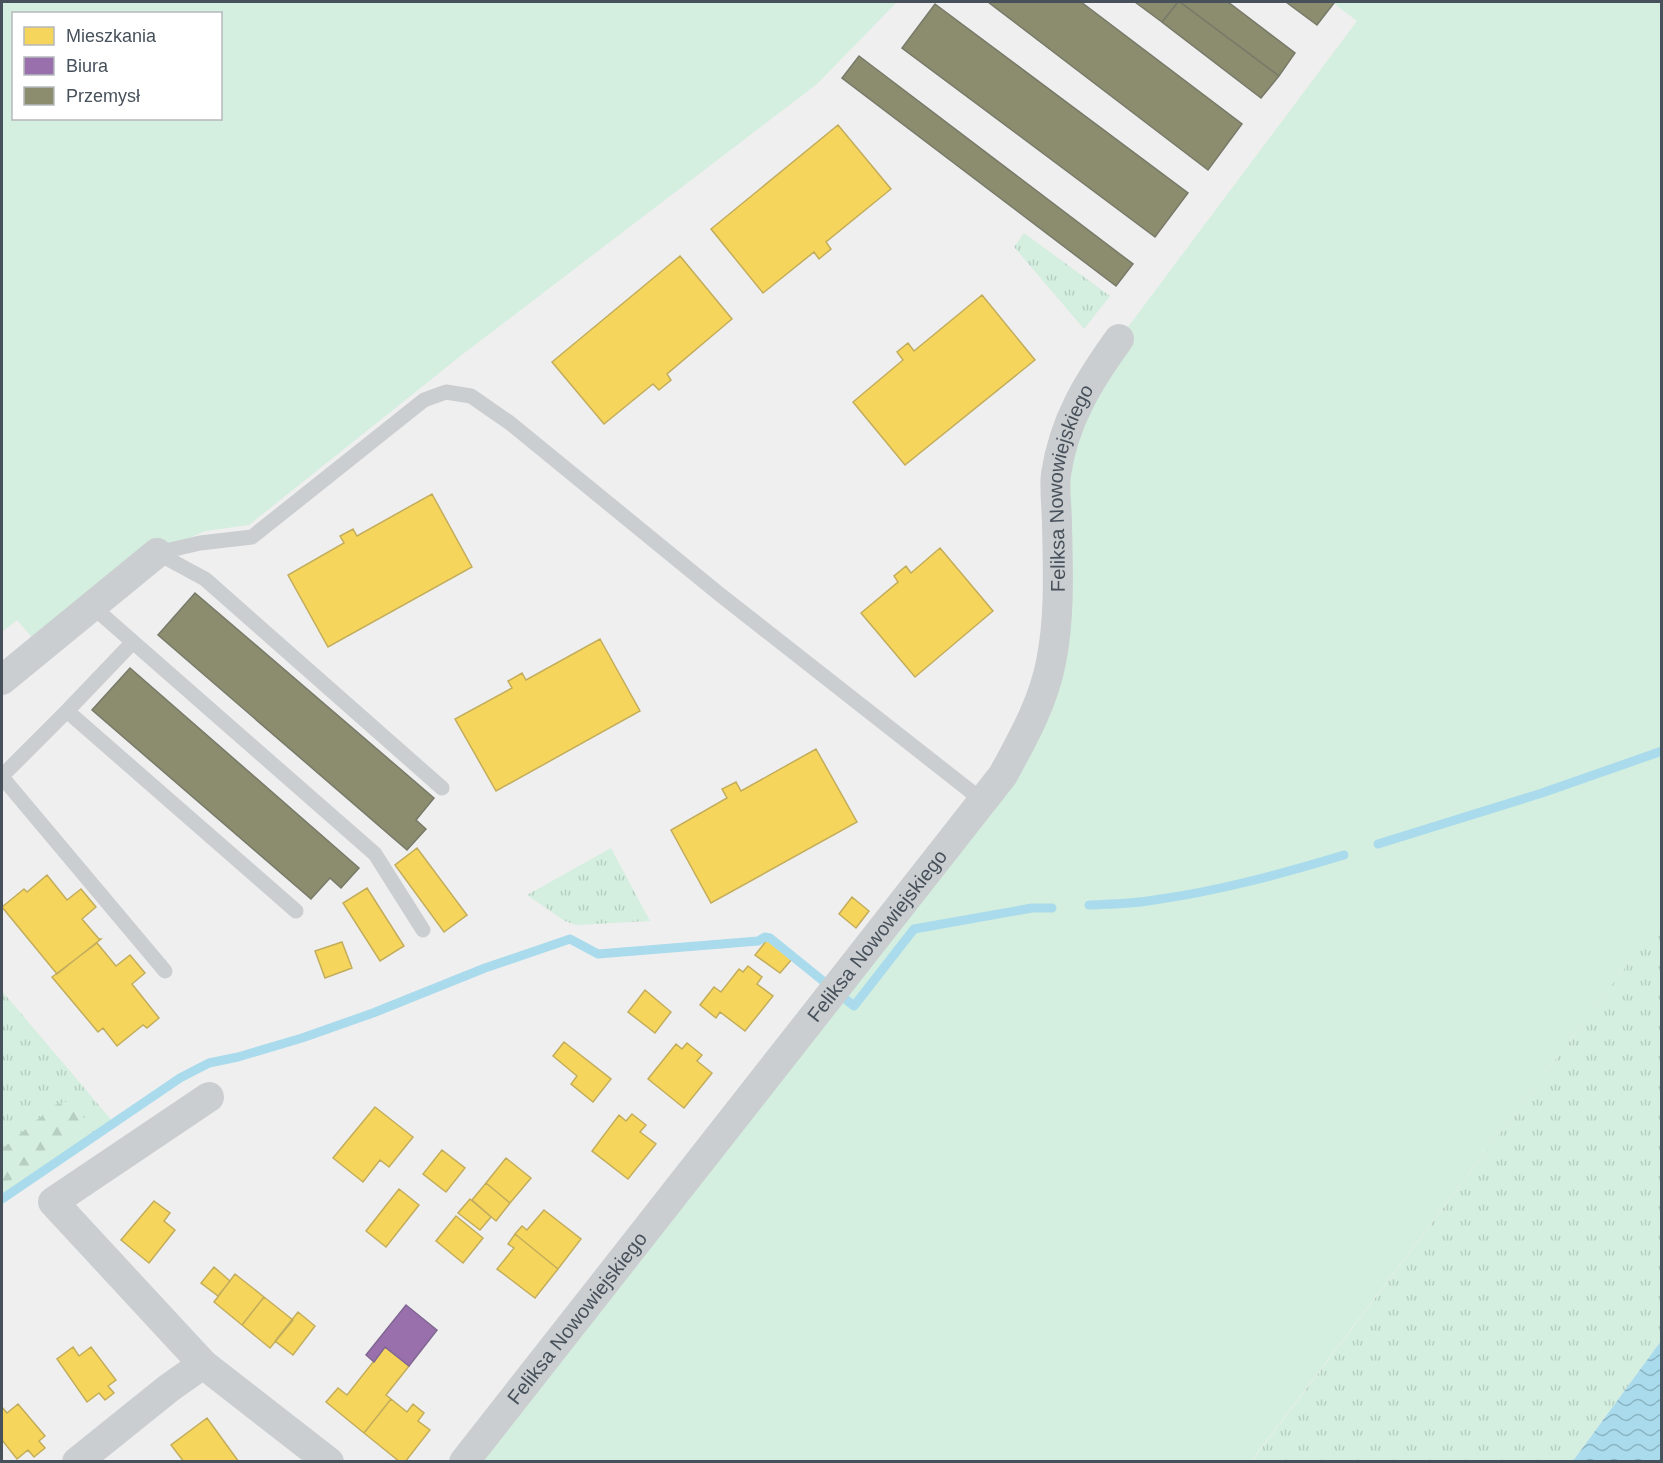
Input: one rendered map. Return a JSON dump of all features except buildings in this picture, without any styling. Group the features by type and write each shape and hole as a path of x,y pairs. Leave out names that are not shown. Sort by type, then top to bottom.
{"street":[{"name":"Feliksa Nowowiejskiego","path":"464,1461 1003,775 1028,730 1043,694 1052,660 1058,567 1056,476 1065,433 1097,369 1119,339"},
{"path":"2,680 157,553"},
{"path":"209,1097 53,1202 203,1364 329,1461"},
{"path":"76,1461 203,1364"}],"lane":[{"path":"157,553 200,543 252,537 424,400 446,392 471,396 510,423 718,593 983,801"},
{"path":"157,553 205,579 442,788"},
{"path":"93,606 375,854 423,930"},
{"path":"133,642 2,776 165,971"},
{"path":"67,711 296,911"}],"green space":[{"path":"2,2 897,2 817,84 463,354 249,525 205,531 157,553 41,648 17,620 2,632"},
{"path":"1332,2 1661,2 1661,920 1251,1461 464,1462 825,1003 1043,694 1056,476 1119,339 1357,21"},
{"path":"1024,233 1110,296 1084,329 1014,247"},
{"path":"611,848 650,921 576,925 565,921 527,895"},
{"path":"1661,920 1661,1341 1573,1461 1251,1462"},
{"path":"2,991 114,1123 2,1199"},
{"path":"69,1101 82,1111 85,1124 75,1137 2,1185 2,1149 55,1105"}],"water":[{"path":"1661,1341 1661,1461 1573,1461"}],"waterway":[{"path":"1378,844 1542,793 1662,751"},
{"path":"1089,905 1138,902 1202,892 1344,855"},
{"path":"2,1199 180,1078 209,1063 302,1038 373,1013 485,968 570,939 598,954 758,941 765,937 770,938 854,1006 914,929 1032,908 1052,908"}]}
